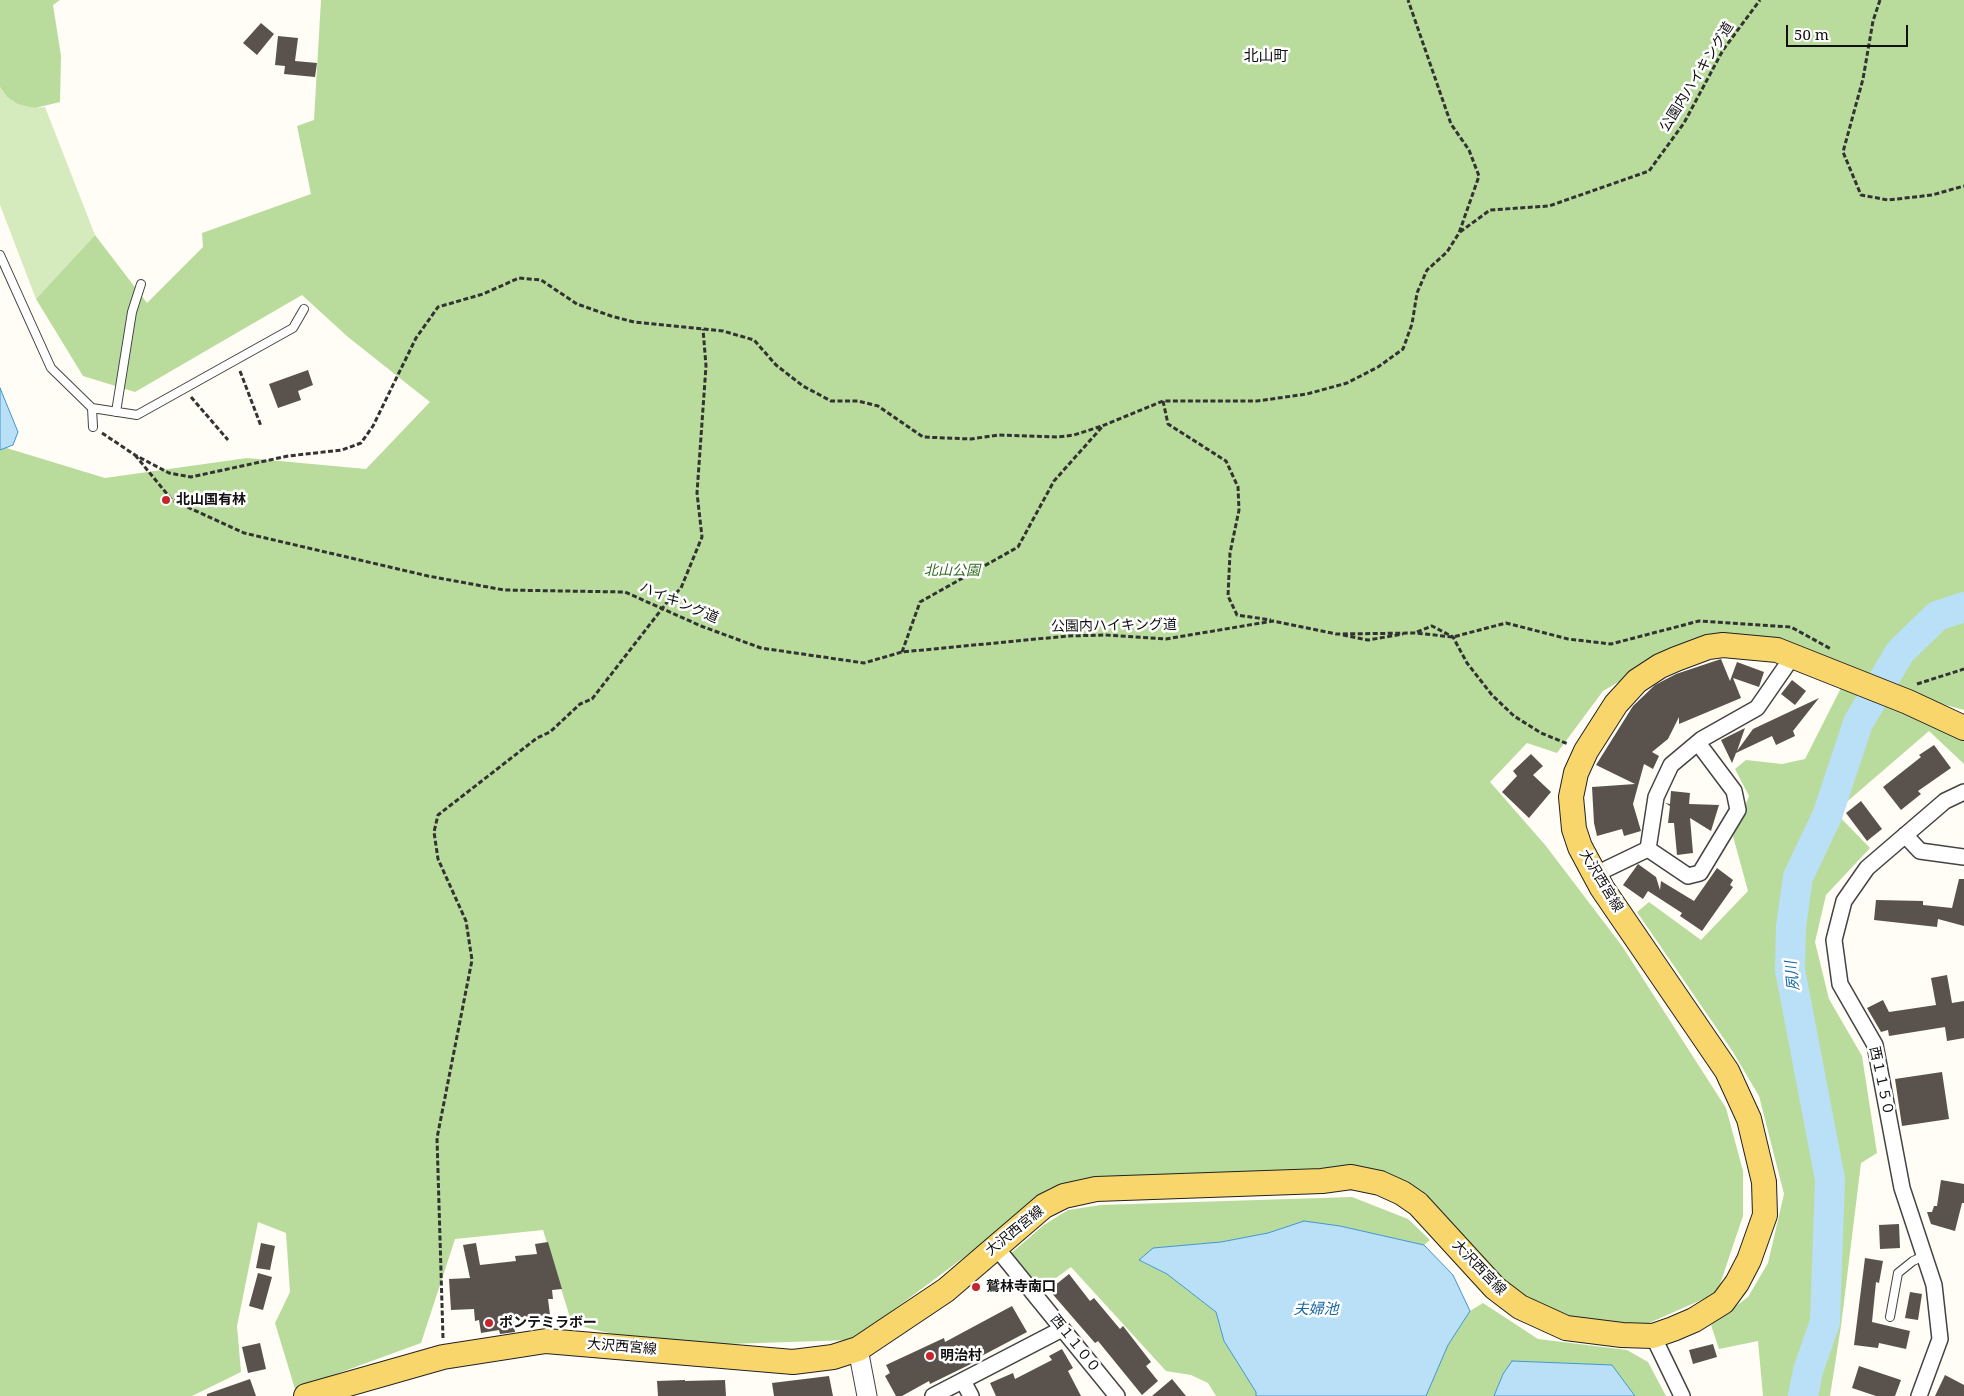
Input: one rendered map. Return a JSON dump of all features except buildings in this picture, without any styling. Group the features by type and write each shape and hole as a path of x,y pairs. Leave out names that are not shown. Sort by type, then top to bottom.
{"main road":[{"name":"大沢西宮線","path":"306,1396 443,1357 546,1341 793,1362 824,1359 858,1349 946,1290 995,1246 1044,1206 1064,1196 1096,1189 1322,1181 1351,1178 1380,1183 1402,1193 1418,1204 1496,1288 1520,1307 1566,1328 1622,1335 1653,1336 1701,1316 1723,1302 1737,1283 1749,1260 1765,1215 1764,1182 1749,1118 1727,1071 1594,875 1580,847 1574,829 1571,805 1576,773 1586,751 1616,704 1637,682 1660,666 1708,648 1723,645 1777,650 1845,676 1911,693 1964,728"}],"street":[{"path":"1648,849 1656,797 1671,765 1698,743 1757,708 1793,656"},
{"path":"1648,849 1688,876 1700,873 1738,810 1734,791 1698,743"},
{"name":"西１１５０","path":"1920,1396 1940,1339 1934,1286 1902,1188 1875,1045 1840,984 1834,940 1844,901 1866,868 1945,801 1964,792"},
{"path":"1904,835 1920,851 1964,857"},
{"path":"1594,875 1648,849"},
{"name":"西１１００","path":"995,1246 1117,1396"},
{"path":"933,1396 1062,1329"},
{"path":"1653,1336 1682,1396"},
{"path":"858,1349 867,1396"},
{"path":"963,1380 971,1396"}],"lane":[{"path":"0,255 50,368 92,408 137,415 184,387 293,328 304,309"},
{"path":"116,412 132,312 141,284"},
{"path":"92,408 93,427"},
{"path":"1890,1316 1898,1273 1913,1261 1924,1256"}],"path":[{"path":"93,427 135,455 169,473 192,477 288,456 342,450 361,443 373,426 416,338 438,307 483,294 519,278 540,280 577,304 611,316 634,322 723,331 754,340 776,365 803,386 831,401 858,401 878,406 923,437 971,439 998,435 1058,437 1074,435 1102,426 1163,401 1257,401 1307,394 1347,383 1378,367 1402,349 1412,324 1417,293 1427,270 1447,252 1459,233 1479,176 1469,150 1451,124 1408,0"},
{"name":"公園内ハイキング道","path":"1459,233 1490,210 1549,206 1649,171 1684,123 1723,50 1760,0"},
{"path":"1880,0 1873,21 1863,80 1843,152 1860,195 1888,200 1932,195 1964,186"},
{"path":"443,1357 437,1138 472,960 466,921 438,859 434,832 438,815 537,738 550,732 580,704 592,700 668,601 681,588 702,537 697,493 706,366 703,329"},
{"path":"245,382 261,426"},
{"path":"184,387 228,440"},
{"path":"1163,401 1168,424 1226,461 1238,487 1239,510 1230,553 1228,596 1237,615 1368,640 1415,633 1432,626 1453,637 1467,663 1492,695 1514,716 1541,733 1586,751"},
{"path":"902,652 920,602 1018,547 1054,481 1102,426"},
{"name":"ハイキング道","path":"135,455 172,500 244,533 428,576 504,590 625,592 701,626 761,648 864,663 902,652"},
{"name":"公園内ハイキング道","path":"902,652 1068,636 1105,635 1166,639 1273,621"},
{"path":"1336,634 1415,633 1453,637 1506,623 1568,639 1611,644 1699,621 1792,627 1832,650"},
{"path":"1911,693 1964,669"}],"green space":[{"path":"0,0 60,0 53,5 61,56 60,102 35,108 18,104 7,97 0,87"},
{"name":"北山公園","path":"321,0 1964,0 1964,710 1928,700 1799,646 1685,643 1603,691 1557,753 1527,743 1490,782 1546,846 1622,946 1726,1108 1743,1171 1743,1216 1717,1293 1649,1323 1587,1325 1535,1305 1500,1280 1421,1190 1366,1170 1097,1179 1050,1188 1034,1205 853,1340 662,1346 572,1324 543,1230 455,1239 421,1343 295,1389 275,1323 290,1292 286,1233 258,1222 237,1326 241,1372 192,1396 0,1396 0,446 105,478 247,458 366,469 430,402 348,337 302,295 135,392 83,376 36,299 95,235 147,303 203,247 202,233 311,194 297,126 314,120"},
{"path":"0,87 7,97 35,108 45,107 95,235 36,299 0,205"},
{"path":"1842,686 1964,737 1964,764 1929,731 1835,812 1870,848 1826,895 1815,942 1829,999 1862,1056 1877,1153 1861,1163 1841,1326 1830,1396 1763,1396 1758,1341 1719,1349 1711,1325 1748,1297 1768,1263 1784,1194 1759,1096 1733,1052 1637,912 1649,902 1701,940 1748,891 1733,836 1749,796 1735,769 1746,760 1782,764 1805,759"},
{"path":"1352,1197 1408,1219 1430,1240 1424,1245 1340,1226 1304,1221 1268,1233 1221,1242 1153,1248 1140,1261 1167,1274 1216,1312 1224,1341 1256,1392 1256,1396 1216,1396 1208,1383 1191,1375 1166,1371 1071,1267 1041,1289 1009,1255 1044,1225 1068,1210 1101,1205"},
{"path":"1483,1303 1538,1339 1627,1350 1648,1362 1666,1396 1635,1396 1612,1365 1512,1361 1503,1374 1494,1396 1426,1396 1448,1345 1470,1311"}],"water":[{"path":"0,388 18,432 13,445 0,450"},
{"name":"夫婦池","path":"1304,1221 1340,1226 1424,1245 1453,1275 1470,1311 1448,1345 1426,1396 1256,1396 1256,1392 1224,1341 1216,1312 1167,1274 1139,1260 1153,1248 1221,1242 1268,1233"},
{"path":"1512,1361 1612,1365 1635,1396 1494,1396 1503,1374"}],"waterway":[{"name":"夙川","path":"1803,1396 1808,1371 1825,1322 1830,1179 1790,970 1791,927 1798,877 1827,816 1858,723 1900,652 1937,616 1964,607"}],"place":[{"name":"北山国有林","path":"166,500"},
{"name":"鷲林寺南口","path":"976,1287"},
{"name":"ポンテミラボー","path":"489,1323"},
{"name":"明治村","path":"930,1356"}],"district":[{"name":"北山町","path":"1266,57"}]}
